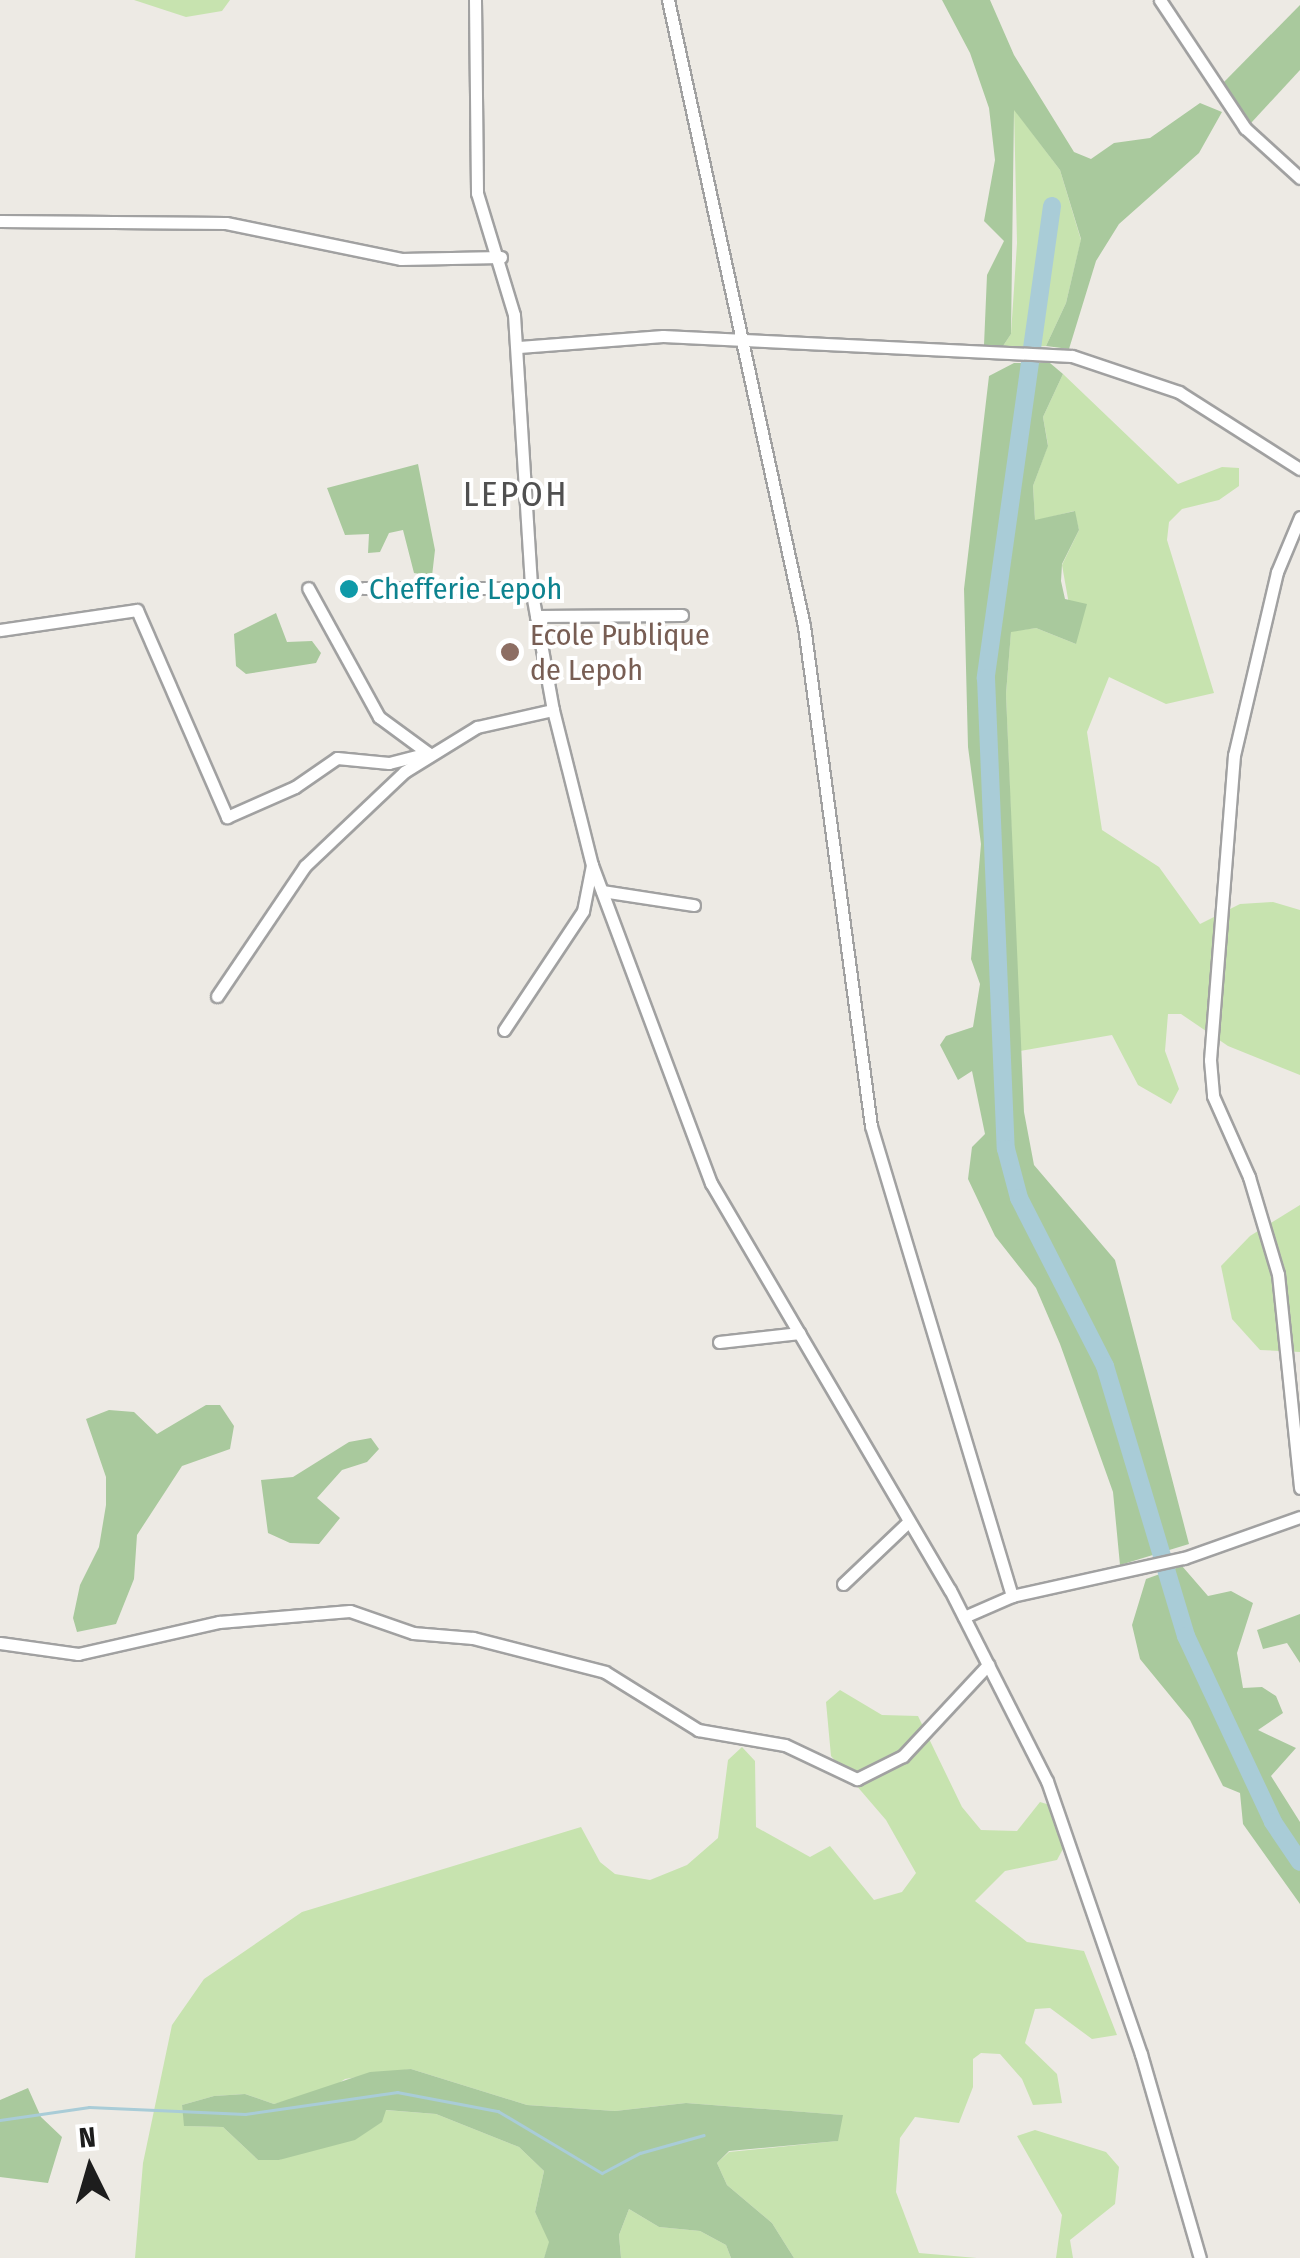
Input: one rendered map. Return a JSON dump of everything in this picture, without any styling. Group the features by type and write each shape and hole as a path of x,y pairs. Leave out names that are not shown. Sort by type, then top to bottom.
{"street":[{"path":"475,0 476,182 500,257 519,348 531,588 553,710 592,866 711,1183 964,1618 1073,1847 1200,2258"},
{"path":"668,0 804,626 871,1126 1012,1596"},
{"path":"1160,0 1245,128 1300,178"},
{"path":"0,220 226,223 401,259 500,257"},
{"path":"519,348 632,336 739,338 945,354 1042,352 1101,362 1204,406 1300,469"},
{"path":"1300,517 1277,572 1234,756 1210,1060 1213,1096 1249,1177 1278,1274 1300,1488"},
{"path":"308,588 379,717 428,754"},
{"path":"364,588 531,588"},
{"path":"0,630 137,610 228,817 295,787 337,758 389,763 428,754"},
{"path":"536,616 682,615"},
{"path":"217,996 304,866 428,754 477,726 553,710"},
{"path":"504,1030 584,911 592,866"},
{"path":"602,890 694,905"},
{"path":"719,1342 800,1333"},
{"path":"964,1618 1012,1596 1184,1558 1300,1517"},
{"path":"843,1584 908,1522"},
{"path":"0,1643 78,1654 219,1622 350,1612 413,1633 473,1638 605,1672 698,1730 784,1745 857,1779 902,1756 988,1665"}],"green space":[{"path":"134,0 230,0 222,11 186,17"},
{"path":"942,0 990,0 1014,55 1074,152 1091,159 1114,143 1150,138 1200,103 1222,112 1199,153 1119,224 1096,261 1069,349 1046,346 1066,303 1081,239 1060,170 1014,110 1011,334 1001,349 984,345 987,275 1004,241 984,221 995,160 989,108 970,53"},
{"path":"1300,5 1300,70 1251,123 1222,84"},
{"path":"1014,109 1060,170 1081,240 1066,303 1046,346 1001,349 1011,334 1017,243"},
{"path":"1014,363 1050,363 1063,374 1043,417 1048,446 1033,486 1035,520 1075,511 1079,530 1062,564 1061,581 1065,599 1087,604 1076,644 1036,628 1011,632 1006,694 1024,1112 1034,1165 1115,1260 1189,1544 1120,1565 1113,1492 1060,1344 1036,1288 995,1236 968,1179 972,1147 985,1134 972,1071 958,1080 940,1045 946,1036 973,1027 980,984 971,959 981,844 968,747 964,589 989,376"},
{"path":"1063,374 1178,484 1222,467 1239,468 1239,486 1219,500 1182,509 1169,522 1167,540 1214,693 1166,704 1109,677 1087,732 1102,830 1159,867 1200,924 1240,904 1273,902 1300,910 1300,1075 1228,1046 1181,1014 1168,1014 1165,1051 1179,1089 1171,1104 1138,1085 1112,1035 1020,1051 1006,694 1011,631 1036,628 1076,644 1062,565 1079,530 1074,511 1035,521 1033,486 1048,445 1043,417"},
{"path":"418,464 435,550 432,576 414,573 403,530 389,533 380,552 368,553 369,534 345,535 327,488"},
{"path":"276,613 287,642 312,641 321,653 316,663 246,674 236,666 234,634"},
{"path":"1300,1205 1300,1352 1260,1350 1232,1319 1221,1266 1250,1236"},
{"path":"206,1405 220,1405 234,1426 230,1449 182,1466 137,1535 134,1579 116,1624 77,1632 73,1618 80,1585 99,1547 106,1505 106,1477 86,1419 109,1410 134,1412 157,1434"},
{"path":"371,1438 379,1449 367,1462 342,1470 317,1498 340,1518 319,1544 290,1543 268,1533 261,1480 293,1477 349,1442"},
{"path":"1182,1566 1208,1596 1231,1591 1253,1603 1237,1653 1243,1688 1262,1687 1276,1696 1283,1713 1258,1730 1296,1748 1271,1776 1300,1822 1300,1904 1243,1824 1240,1793 1223,1786 1190,1720 1140,1659 1132,1625 1146,1579"},
{"path":"1300,1614 1300,1663 1287,1643 1263,1649 1257,1630"},
{"path":"840,1690 882,1715 918,1716 962,1807 981,1830 1017,1831 1040,1802 1050,1805 1064,1847 1057,1860 1005,1871 975,1901 1027,1942 1084,1951 1117,2035 1092,2039 1050,2008 1035,2009 1025,2043 1057,2074 1062,2103 1033,2105 1022,2079 1000,2054 981,2053 973,2059 973,2087 959,2123 915,2117 900,2138 896,2192 919,2253 977,2258 794,2258 772,2223 727,2185 717,2163 729,2152 837,2141 842,2115 686,2103 615,2111 527,2105 411,2069 345,2079 329,2090 274,2104 245,2094 214,2096 182,2105 185,2126 223,2127 258,2160 279,2160 385,2110 436,2114 519,2147 544,2171 535,2212 550,2242 544,2258 135,2258 143,2163 172,2025 204,1979 302,1912 581,1827 600,1862 615,1874 650,1880 687,1865 718,1838 728,1760 742,1747 755,1761 756,1827 810,1857 830,1846 874,1900 902,1892 916,1873 886,1820 831,1756 826,1702"},
{"path":"411,2069 527,2105 615,2111 686,2103 843,2115 838,2141 729,2151 717,2163 727,2185 772,2223 794,2258 731,2258 726,2245 700,2231 659,2227 629,2209 619,2235 621,2258 544,2258 549,2242 535,2212 544,2171 519,2147 436,2114 386,2110 382,2122 355,2140 279,2160 258,2160 223,2127 184,2126 182,2105 214,2096 245,2094 274,2104 370,2072"},
{"path":"28,2088 41,2117 62,2137 48,2183 0,2177 0,2100"},
{"path":"1035,2130 1106,2152 1119,2167 1115,2204 1070,2240 1073,2258 1056,2258 1062,2215 1017,2136"},
{"path":"629,2209 659,2227 700,2231 726,2245 731,2258 621,2258 619,2235"}],"waterway":[{"path":"1052,206 986,678 1006,1149 1019,1198 1105,1366 1186,1636 1273,1822 1300,1862"},
{"path":"0,2120 89,2107 245,2114 397,2092 498,2111 602,2173 640,2153 704,2135"}],"place":[{"name":"Chefferie Lepoh","path":"349,589"},
{"name":"Ecole Publique de Lepoh","path":"510,652"}],"district":[{"name":"LEPOH","path":"516,494"}]}
